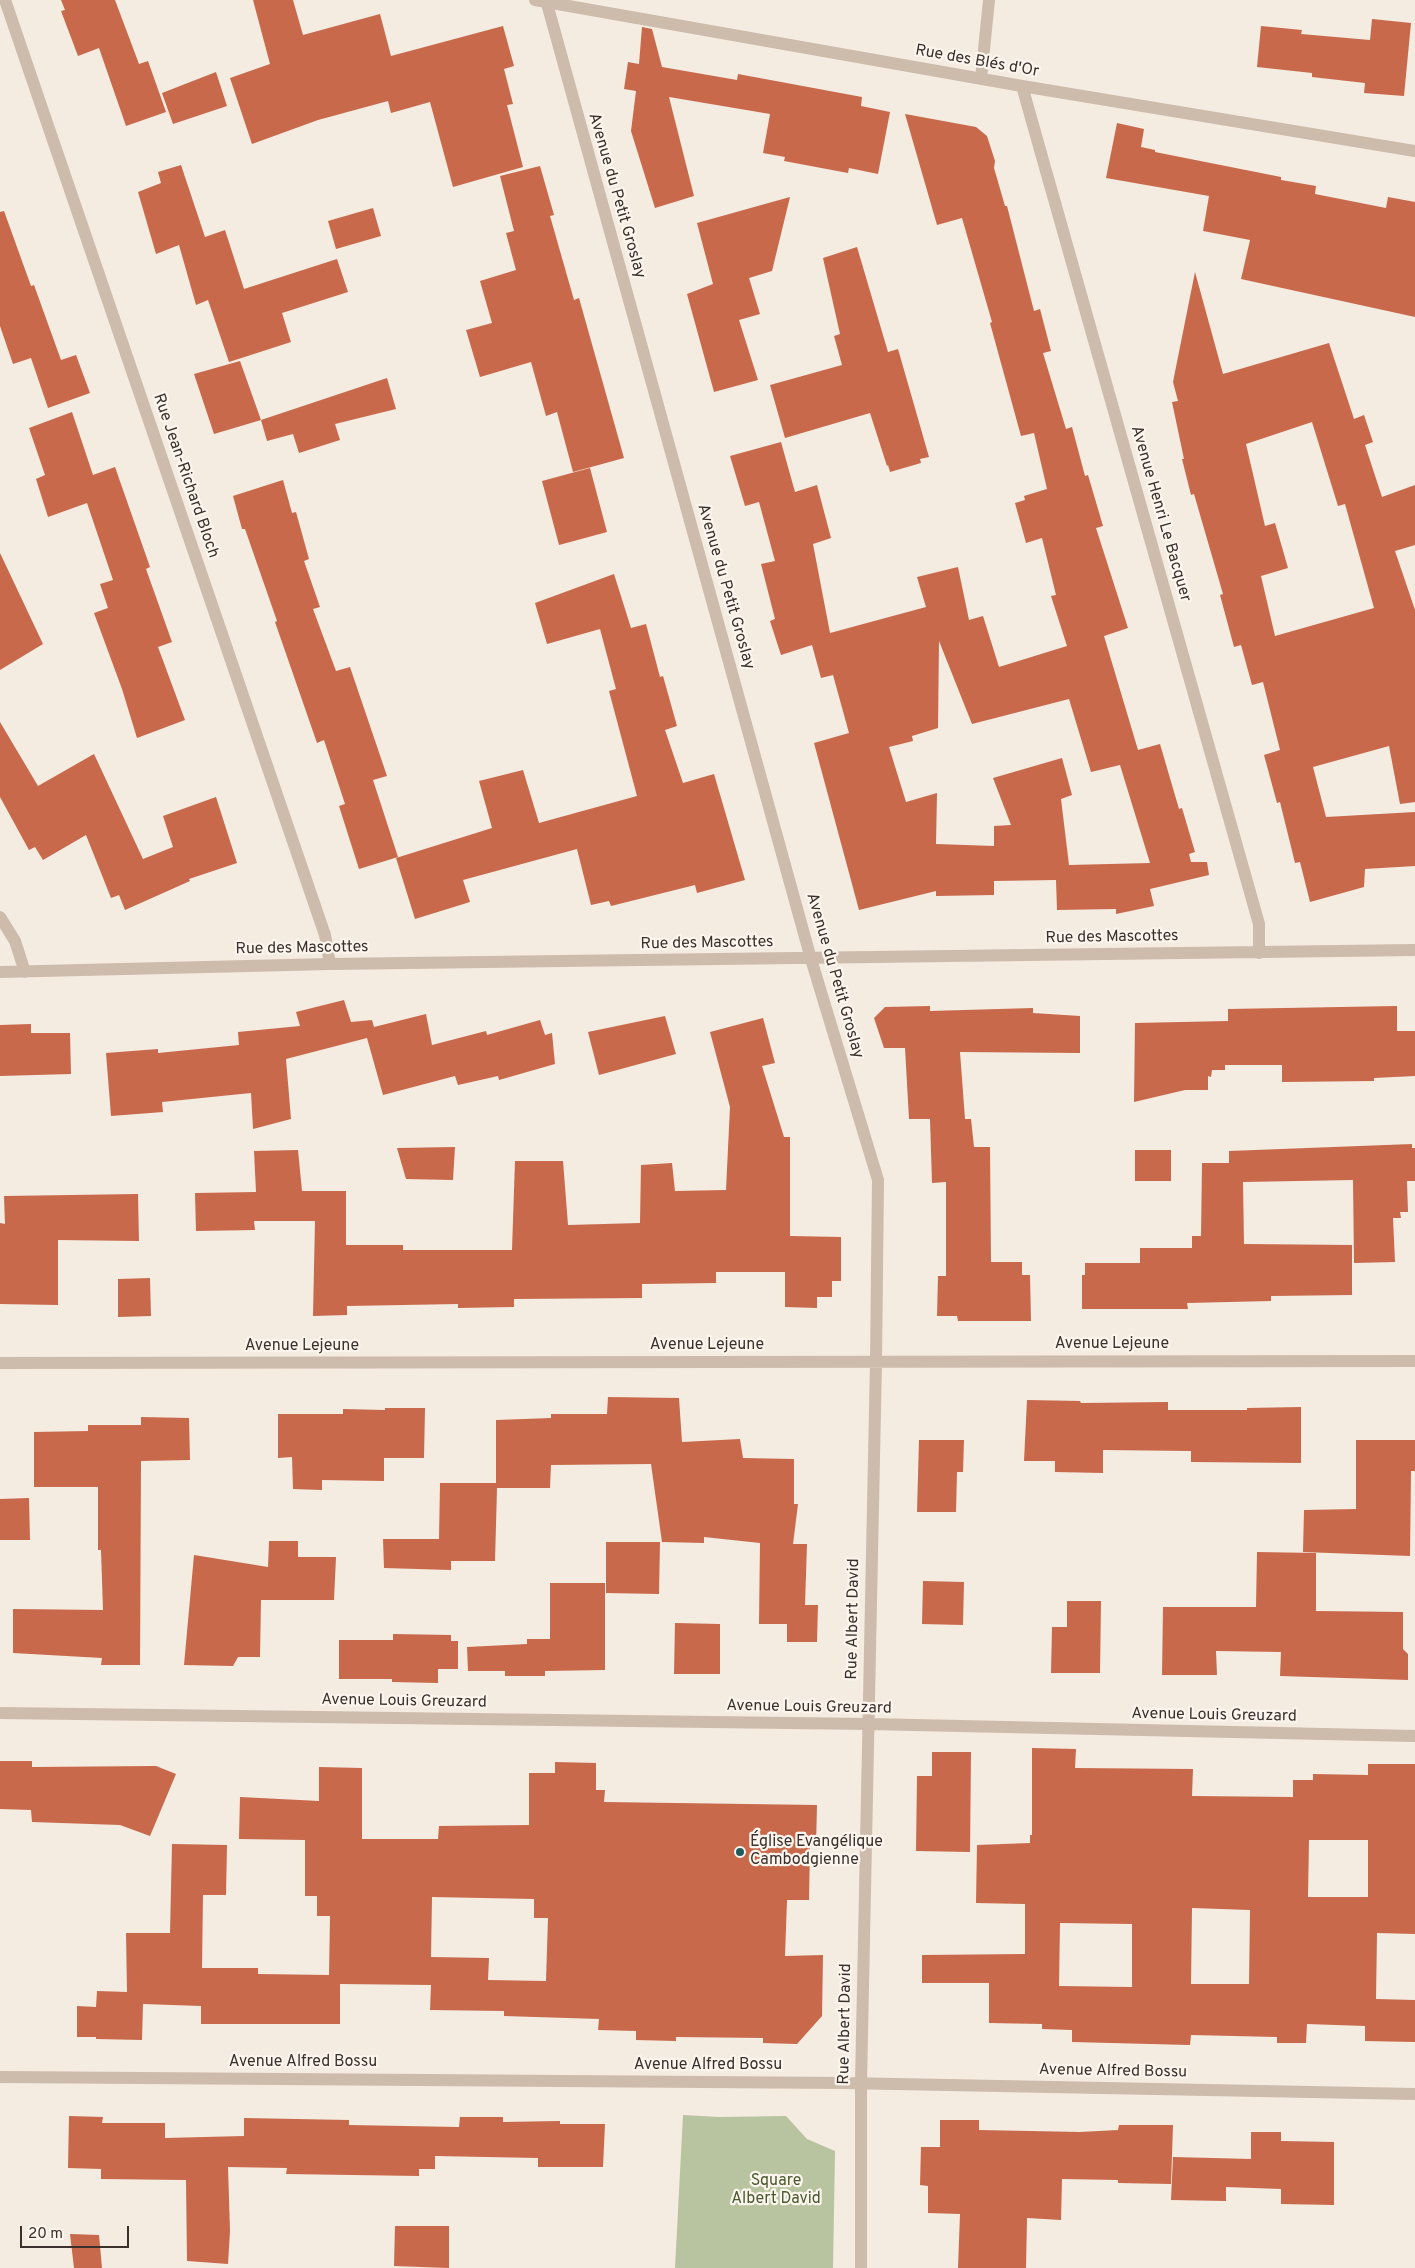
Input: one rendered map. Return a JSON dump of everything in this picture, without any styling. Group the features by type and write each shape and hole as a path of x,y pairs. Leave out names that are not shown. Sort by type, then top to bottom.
{"street":[{"name":"Rue Jean-Richard Bloch","path":"5,0 322,926 330,964"},
{"path":"981,79 989,0"},
{"name":"Rue des Blés d'Or","path":"542,1 1022,86 1415,150"},
{"name":"Avenue du Petit Groslay","path":"542,1 811,959 878,1180"},
{"name":"Avenue Henri Le Bacquer","path":"1022,86 1260,924 1259,953"},
{"path":"0,917 15,941 25,972"},
{"name":"Rue des Mascottes","path":"0,972 330,964 1415,950"},
{"name":"Rue Albert David","path":"861,2268 861,2083 878,1180"},
{"name":"Avenue Lejeune","path":"0,1363 1415,1361"},
{"name":"Avenue Louis Greuzard","path":"0,1713 869,1724 1415,1736"},
{"name":"Avenue Alfred Bossu","path":"0,2077 861,2083 1415,2094"}],"green space":[{"name":"Square Albert David","path":"683,2115 720,2117 786,2116 807,2139 835,2151 833,2268 675,2268"}],"building":[{"path":"61,0 115,0 139,64 148,61 166,112 126,126 99,48 78,56 61,11 65,10"},
{"path":"253,0 293,0 303,35 380,14 391,56 503,26 514,66 504,69 513,104 507,105 523,167 453,187 430,102 391,113 388,101 318,120 252,144 230,78 270,64"},
{"path":"1372,19 1411,23 1404,96 1364,93 1365,83 1312,77 1312,73 1257,67 1261,26 1302,30 1301,34 1370,40"},
{"path":"642,27 652,29 662,67 737,80 738,74 862,97 861,106 890,112 878,174 849,168 848,173 784,161 785,157 763,153 770,114 669,97 694,196 655,208 631,131 636,91 624,89 628,62 639,64"},
{"path":"216,72 227,106 173,124 162,93"},
{"path":"905,114 976,127 987,136 995,161 994,168 1005,206 1007,206 1034,311 1040,309 1051,351 1043,353 1066,429 1072,427 1085,476 1088,475 1103,526 1096,528 1128,628 1104,636 1138,750 1160,744 1179,809 1182,808 1195,852 1189,854 1191,862 1207,862 1209,875 1150,889 1154,906 1116,914 1116,909 1057,910 1056,880 994,881 994,895 936,896 936,891 859,910 814,743 849,733 833,675 821,678 812,645 781,655 770,621 775,619 761,564 775,561 759,502 745,506 730,456 781,442 795,492 817,485 831,538 813,544 830,633 926,607 917,577 958,567 969,620 983,616 999,667 1067,646 1051,596 1056,595 1042,538 1026,543 1015,503 1025,500 1024,496 1047,489 1034,433 1021,436 990,323 992,322 962,218 937,225","holes":["939,641 972,724 1069,699 1091,772 1120,765 1150,863 1069,865 1061,799 1072,795 1062,758 993,778 1011,825 994,826 994,846 936,844 937,793 906,802 889,747 913,741 912,736 938,728"]},
{"path":"1117,123 1144,129 1141,147 1155,150 1155,152 1281,177 1281,180 1316,186 1315,194 1386,208 1388,197 1415,202 1415,317 1241,279 1250,240 1203,231 1209,196 1106,178"},
{"path":"181,165 205,237 225,230 244,289 337,259 348,292 282,313 291,342 229,362 208,300 196,305 179,245 156,254 138,192 161,183 158,172"},
{"path":"540,166 554,215 550,216 574,300 579,298 624,458 573,472 557,412 546,416 531,362 480,377 466,330 492,323 480,281 516,270 506,233 514,231 500,176"},
{"path":"790,197 772,271 749,278 760,314 739,320 758,380 714,392 687,294 713,284 697,223"},
{"path":"373,208 381,236 336,249 328,221"},
{"path":"4,211 31,286 34,285 61,360 76,355 90,393 48,408 31,358 13,364 0,326 0,212"},
{"path":"857,247 888,352 898,349 929,457 920,459 921,463 890,472 870,413 785,438 770,385 842,365 834,336 840,334 823,258"},
{"path":"1195,272 1223,374 1329,343 1354,419 1364,415 1373,442 1365,445 1382,497 1415,485 1415,545 1395,551 1415,610 1415,802 1400,804 1389,746 1313,767 1326,817 1415,812 1415,866 1365,869 1364,887 1310,902 1300,862 1295,863 1280,802 1277,803 1264,755 1280,750 1263,682 1252,685 1241,645 1234,647 1220,595 1223,594 1194,494 1191,495 1182,459 1184,459 1172,402 1178,401 1173,382","holes":["1312,422 1338,506 1345,504 1374,608 1275,636 1261,576 1288,568 1275,523 1265,526 1246,444"]},
{"path":"240,361 261,420 214,434 194,374"},
{"path":"387,378 396,409 335,424 340,440 299,453 293,434 267,441 261,420"},
{"path":"72,412 93,475 115,467 150,567 146,569 172,642 158,647 185,720 137,738 122,689 94,613 108,608 100,584 113,580 87,503 48,517 36,479 45,475 29,428"},
{"path":"590,468 607,532 559,545 542,481"},
{"path":"283,480 292,513 296,512 309,559 304,561 320,607 313,609 336,671 350,667 387,776 373,780 398,857 359,869 339,806 345,804 324,740 317,743 245,529 242,529 233,496"},
{"path":"0,553 43,644 0,670"},
{"path":"614,574 631,628 646,624 660,677 663,676 677,726 665,730 683,783 714,774 745,880 697,893 695,885 611,906 609,901 591,905 577,849 463,880 470,902 415,919 396,858 492,828 479,781 523,770 539,823 637,796 609,691 616,689 600,629 547,644 535,603"},
{"path":"0,722 38,786 94,754 143,859 173,847 163,816 216,797 237,863 189,879 190,881 125,910 119,895 111,898 86,835 43,860 35,847 29,850 0,797"},
{"path":"344,1000 351,1022 372,1020 374,1027 426,1014 432,1045 486,1031 487,1035 540,1020 545,1035 552,1033 555,1064 499,1080 498,1076 458,1085 455,1076 383,1095 367,1038 286,1059 291,1119 253,1129 251,1093 162,1102 163,1112 111,1116 106,1053 158,1049 158,1053 239,1045 238,1032 300,1026 296,1012"},
{"path":"930,1006 930,1011 1033,1008 1033,1013 1080,1016 1080,1053 960,1052 965,1119 971,1119 974,1147 990,1147 991,1262 1022,1262 1022,1275 1030,1275 1031,1321 958,1321 957,1316 937,1316 938,1276 946,1276 946,1182 932,1183 930,1119 909,1119 905,1048 884,1048 874,1018 885,1007"},
{"path":"1397,1006 1397,1031 1415,1031 1415,1076 1374,1078 1374,1081 1282,1082 1282,1065 1225,1065 1225,1070 1212,1070 1211,1077 1208,1076 1208,1090 1185,1090 1134,1102 1135,1023 1228,1021 1228,1009"},
{"path":"665,1016 676,1054 599,1075 588,1032"},
{"path":"763,1018 775,1063 762,1066 784,1137 790,1137 790,1236 841,1237 841,1281 832,1281 832,1297 817,1297 817,1308 785,1307 785,1272 716,1272 716,1283 642,1284 642,1298 514,1299 514,1307 458,1308 458,1304 347,1306 347,1315 313,1316 315,1221 254,1221 255,1230 196,1231 195,1193 256,1192 254,1151 298,1150 302,1191 346,1191 346,1245 403,1245 403,1250 512,1250 515,1161 563,1161 568,1225 640,1223 641,1165 672,1163 675,1191 726,1190 730,1107 710,1032"},
{"path":"31,1024 31,1033 70,1033 71,1074 0,1076 0,1025"},
{"path":"1412,1144 1412,1148 1415,1148 1415,1181 1407,1181 1408,1212 1400,1212 1401,1218 1393,1218 1395,1262 1354,1263 1353,1180 1243,1182 1244,1244 1352,1245 1352,1295 1271,1296 1271,1301 1187,1303 1188,1309 1082,1309 1082,1275 1085,1275 1085,1263 1140,1263 1140,1248 1192,1248 1192,1236 1201,1236 1202,1163 1229,1163 1229,1151"},
{"path":"455,1147 453,1180 406,1179 397,1148"},
{"path":"1135,1150 1171,1150 1171,1181 1135,1181"},
{"path":"138,1194 139,1241 58,1240 58,1305 0,1304 0,1223 5,1224 4,1196"},
{"path":"150,1278 151,1316 118,1317 118,1279"},
{"path":"608,1397 679,1398 682,1442 740,1439 743,1458 794,1459 794,1504 798,1504 793,1544 807,1544 805,1605 818,1605 817,1642 787,1642 787,1624 759,1624 760,1543 704,1537 704,1543 662,1542 651,1464 551,1465 550,1488 497,1488 495,1561 451,1561 451,1570 384,1568 383,1539 439,1539 440,1483 496,1483 496,1420 551,1418 551,1414 607,1414"},
{"path":"1027,1400 1080,1401 1081,1403 1168,1402 1168,1410 1247,1410 1247,1408 1301,1407 1301,1463 1191,1462 1191,1451 1103,1450 1103,1473 1055,1472 1055,1461 1024,1461"},
{"path":"385,1408 425,1408 424,1458 384,1458 384,1481 322,1480 322,1490 293,1489 292,1457 278,1458 278,1414 343,1414 343,1409 385,1410"},
{"path":"141,1417 189,1418 190,1460 141,1461 140,1665 101,1665 102,1658 13,1653 13,1609 103,1610 101,1550 98,1550 98,1487 34,1487 34,1432 88,1431 88,1425 141,1425"},
{"path":"919,1440 964,1440 963,1472 957,1472 956,1512 917,1512"},
{"path":"1356,1440 1415,1440 1415,1471 1411,1471 1410,1556 1303,1552 1304,1510 1356,1509"},
{"path":"29,1498 30,1540 0,1540 0,1499"},
{"path":"269,1541 298,1541 298,1557 336,1557 334,1600 261,1600 260,1657 238,1657 233,1666 184,1665 194,1555 268,1567"},
{"path":"606,1542 660,1542 659,1594 606,1593"},
{"path":"1257,1552 1316,1553 1316,1611 1403,1612 1403,1649 1408,1654 1408,1680 1280,1676 1281,1652 1216,1651 1217,1675 1162,1675 1163,1607 1256,1607"},
{"path":"923,1581 964,1582 963,1625 922,1624"},
{"path":"550,1583 605,1583 605,1670 545,1671 545,1676 505,1676 505,1671 468,1671 467,1647 527,1644 527,1639 550,1639"},
{"path":"1067,1601 1101,1601 1100,1673 1051,1673 1052,1627 1067,1627"},
{"path":"675,1623 720,1624 720,1674 674,1674"},
{"path":"393,1634 451,1635 451,1641 458,1641 458,1669 438,1669 438,1683 392,1682 392,1679 339,1679 339,1640 393,1640"},
{"path":"1032,1748 1076,1749 1075,1768 1193,1769 1192,1796 1293,1797 1293,1780 1313,1780 1313,1774 1368,1775 1368,1764 1415,1764 1415,1934 1377,1933 1376,1999 1415,2000 1415,2042 1365,2041 1365,2026 1307,2024 1306,2043 1277,2043 1277,2037 1191,2035 1190,2045 1072,2042 1072,2030 1042,2029 1042,2024 989,2023 989,1983 922,1983 922,1955 1025,1954 1025,1904 976,1903 977,1845 1030,1843 1030,1835 1032,1835","holes":["1309,1840 1368,1840 1368,1897 1308,1897","1192,1908 1250,1910 1249,1984 1191,1984","1060,1923 1132,1924 1132,1987 1059,1986"]},
{"path":"932,1752 971,1752 970,1852 916,1851 917,1776 932,1776"},
{"path":"0,1761 32,1761 32,1767 156,1766 176,1774 150,1836 120,1825 32,1822 31,1810 0,1809"},
{"path":"555,1762 596,1763 596,1790 605,1790 604,1802 817,1805 816,1846 810,1845 809,1900 787,1900 785,1956 823,1955 822,2016 797,2044 763,2043 763,2038 676,2037 676,2041 636,2040 636,2031 598,2030 599,2019 504,2016 504,2011 430,2010 431,1985 340,1984 340,2024 201,2024 201,2006 143,2004 142,2040 77,2037 77,2006 96,2007 97,1991 127,1992 126,1933 170,1933 172,1844 227,1845 226,1895 203,1895 202,1968 258,1968 258,1974 329,1975 330,1916 317,1916 317,1896 305,1896 305,1840 239,1839 240,1797 319,1801 319,1767 362,1768 362,1839 438,1839 439,1826 529,1825 529,1773 555,1773","holes":["432,1897 534,1899 534,1918 548,1918 546,1981 488,1980 489,1958 431,1957"]},
{"path":"69,2116 103,2117 102,2123 165,2123 165,2138 244,2136 244,2118 349,2120 349,2125 459,2127 460,2117 503,2117 503,2122 560,2121 560,2124 605,2124 603,2167 538,2167 538,2158 435,2156 435,2169 419,2169 419,2176 286,2174 287,2168 228,2167 230,2231 228,2264 187,2261 186,2180 101,2179 101,2169 68,2168"},
{"path":"940,2120 979,2120 979,2130 1080,2132 1118,2130 1119,2125 1173,2125 1171,2184 1118,2183 1118,2180 1062,2179 1061,2220 1027,2218 1026,2268 958,2268 960,2214 928,2213 928,2186 920,2185 921,2147 940,2147"},
{"path":"1251,2132 1281,2132 1281,2141 1334,2142 1334,2205 1281,2204 1281,2189 1226,2187 1226,2201 1171,2200 1173,2157 1251,2159"},
{"path":"395,2226 449,2226 449,2268 394,2266"},
{"path":"70,2234 99,2235 102,2268 74,2268"}],"place":[{"name":"Église Evangélique Cambodgienne","path":"740,1852"}]}
